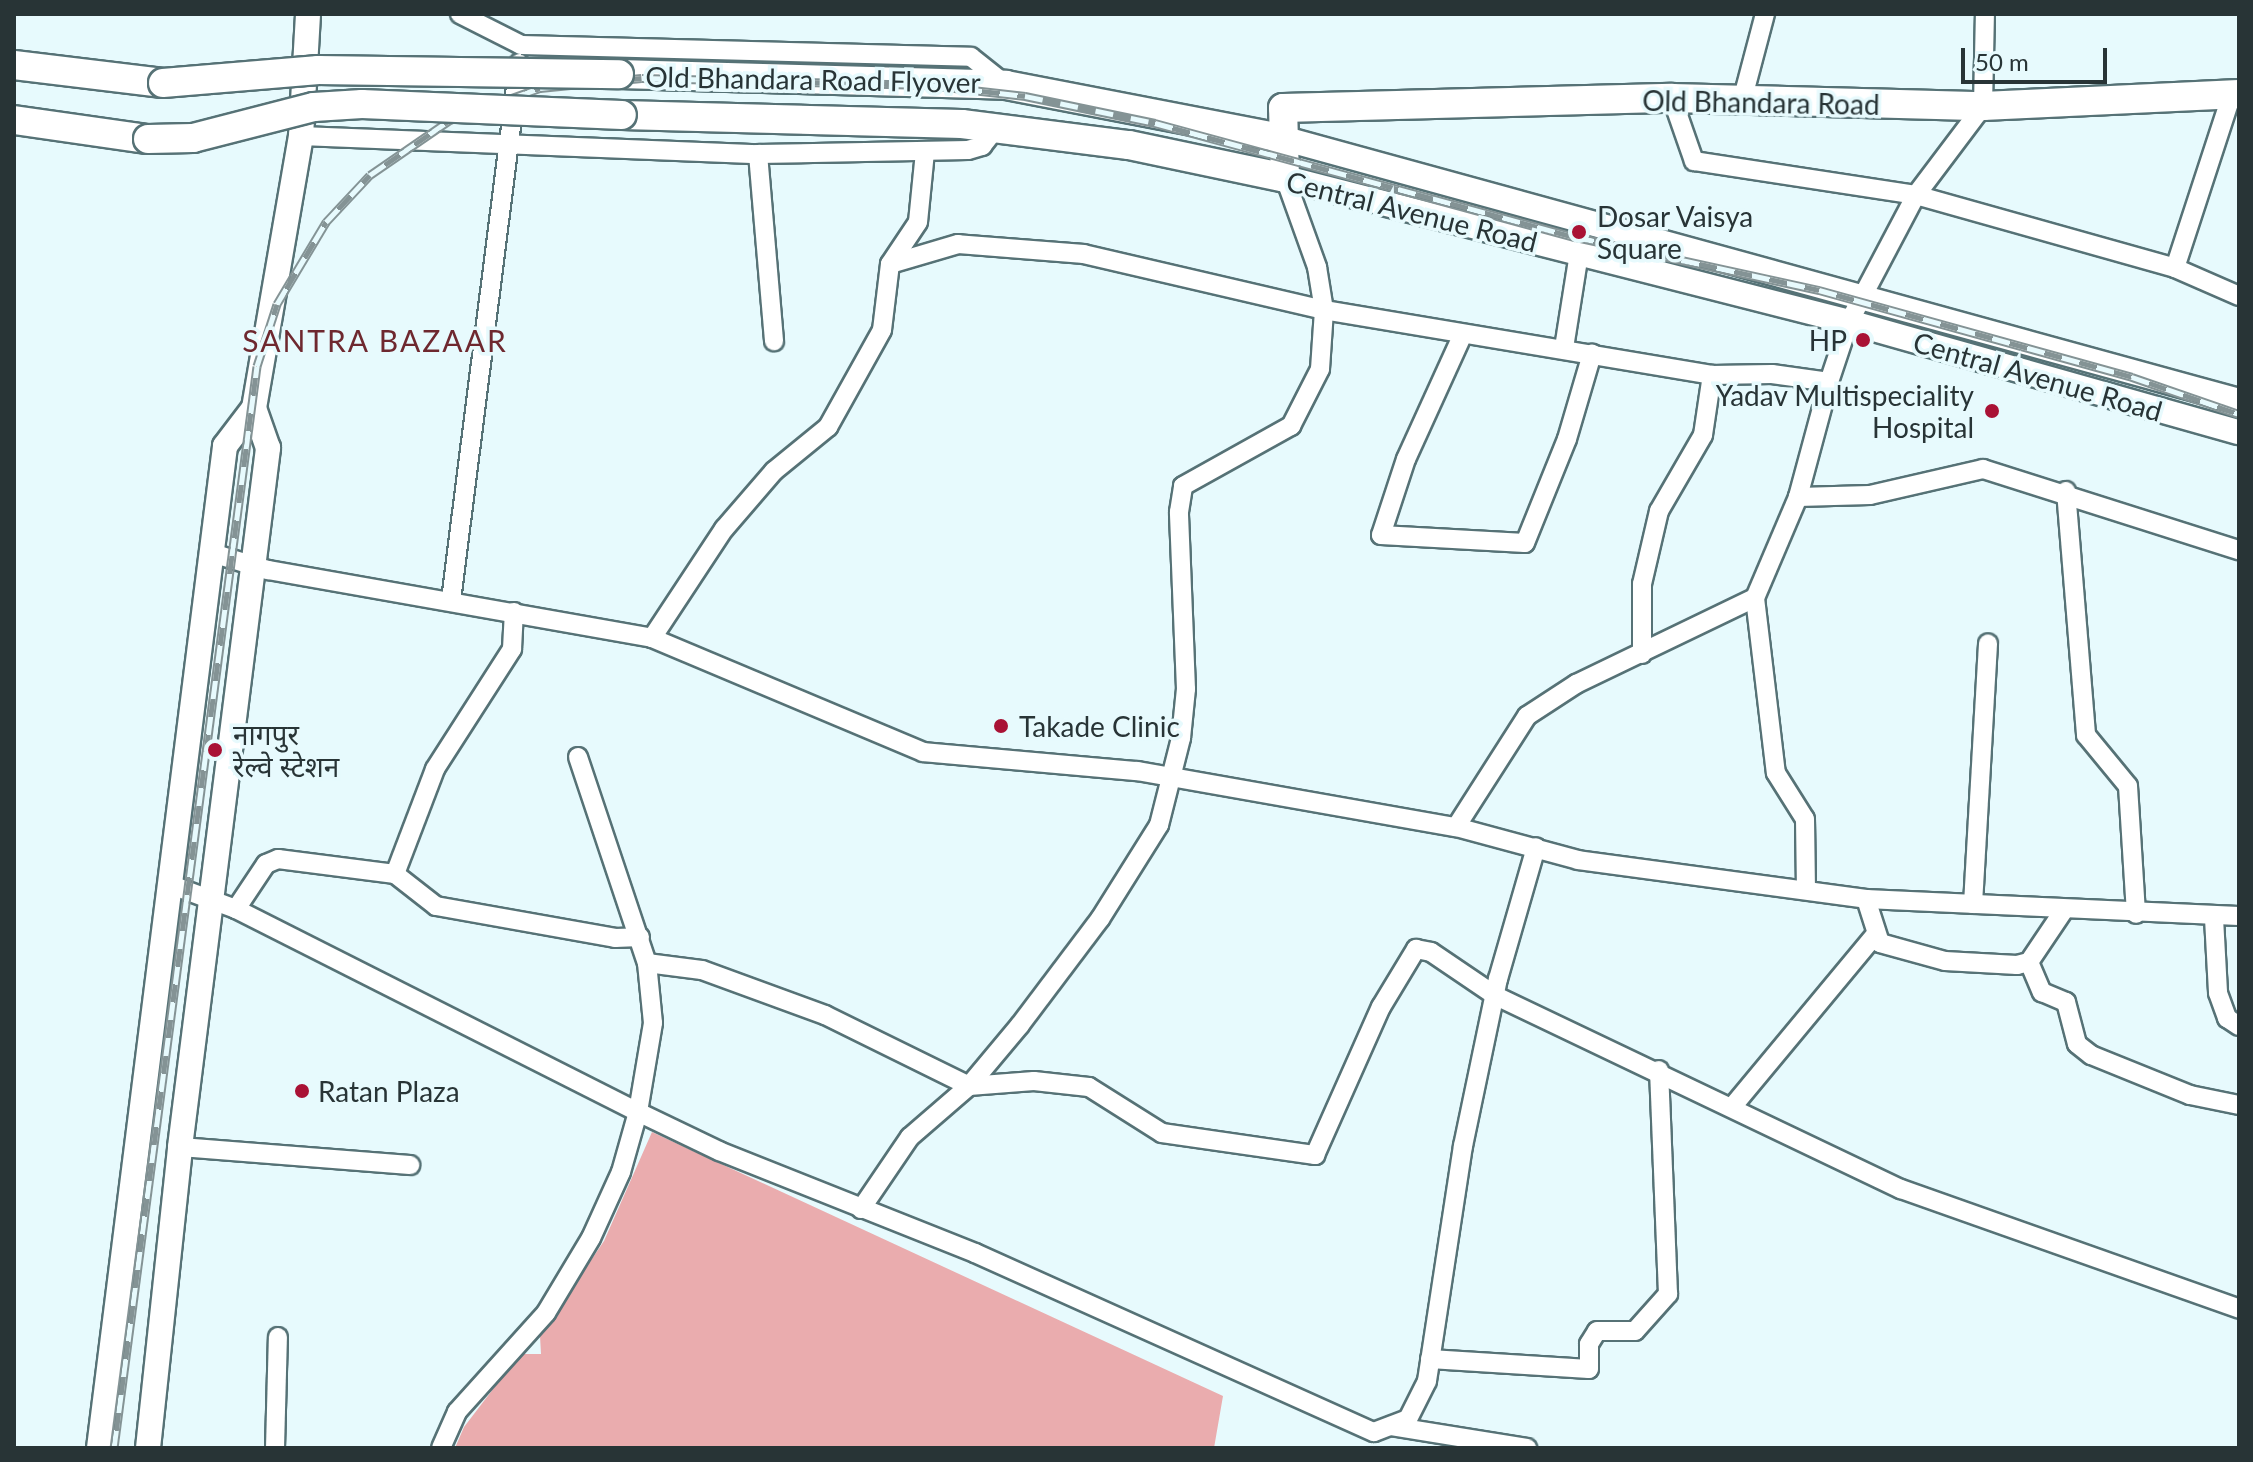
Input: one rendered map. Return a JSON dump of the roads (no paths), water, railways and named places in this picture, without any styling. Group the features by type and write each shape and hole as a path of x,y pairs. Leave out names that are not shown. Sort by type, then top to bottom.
{"highway":[{"name":"Old Bhandara Road Flyover","path":"14,65 163,83 318,70 976,82 1006,85 1282,138"},
{"name":"Old Bhandara Road","path":"1282,138 1283,108 1672,98 1983,106 2235,94"},
{"name":"Old Bhandara Road Flyover","path":"14,120 148,139 193,138 314,107 362,104 962,124 996,128"},
{"name":"Central Avenue Road","path":"996,128 1129,145 1285,178"},
{"path":"1282,138 1285,178"}],"main road":[{"path":"99,1448 225,446 254,408 301,136 308,14"},
{"name":"Central Avenue Road","path":"1282,138 2239,401"},
{"name":"Central Avenue Road","path":"1285,178 1849,322 2239,432"},
{"path":"148,1448 180,1147 225,904 268,448 254,408"}],"street":[{"path":"460,14 521,45 971,57 1006,85"},
{"path":"1742,101 1765,14"},
{"path":"1806,890 1805,819 1776,773 1755,598 1798,497 1829,382 1849,322 1866,298 1916,195 1983,106 1985,14"},
{"path":"451,600 521,45"},
{"path":"2175,268 2235,94"},
{"path":"1672,98 1694,161 1916,195 2175,268 2239,296"},
{"path":"301,136 508,148 758,154 925,152 982,146 996,128"},
{"path":"652,638 724,529 774,471 828,427 882,330 890,264 918,222 925,152"},
{"path":"758,154 774,341"},
{"path":"861,1209 910,1137 969,1086 1100,919 1159,825 1172,779 1186,689 1179,512 1183,486 1291,426 1320,369 1324,310 1317,267 1285,178"},
{"path":"890,264 958,244 1084,254 1324,310 1463,334 1564,348 1712,375 1772,374 1829,382"},
{"path":"1564,348 1579,253"},
{"path":"1463,334 1406,459 1381,535 1525,543 1552,480 1592,354"},
{"path":"1642,654 1642,584 1659,511 1703,435 1712,375"},
{"path":"1798,497 1870,495 1983,469 2066,491 2239,550"},
{"path":"2066,491 2086,735 2128,786 2136,914"},
{"path":"212,553 255,564 652,638 923,752 1137,771 1456,827 1578,860 1866,899 2214,918 2239,916"},
{"path":"1456,827 1527,716 1576,684 1755,598"},
{"path":"395,874 435,769 512,649 514,612"},
{"path":"1973,904 1988,643"},
{"path":"441,1448 457,1412 546,1313 591,1238 621,1172 638,1112 653,1023 647,963 578,757"},
{"path":"169,884 225,904 638,1112 861,1209 975,1253 1374,1432 1408,1419 1427,1381 1460,1160 1496,996 1536,847"},
{"path":"225,904 266,864 278,859 395,874 436,906 615,938 640,937"},
{"path":"1866,899 1880,943 1945,961 2029,962"},
{"path":"2029,962 2064,910"},
{"path":"2214,918 2218,993 2227,1018 2239,1026"},
{"path":"1733,1106 1876,934"},
{"path":"647,963 702,970 825,1015 969,1086 1034,1081 1089,1087 1162,1133 1315,1155 1381,1007 1416,949 1431,952 1496,996 1659,1070 1901,1189 2239,1309"},
{"path":"2029,962 2042,992 2066,1002 2077,1044 2091,1055 2190,1095 2239,1105"},
{"path":"1430,1359 1589,1369 1589,1344 1597,1331 1635,1331 1668,1294 1659,1070"},
{"path":"180,1147 410,1165"},
{"path":"275,1448 278,1337"},
{"path":"1391,1426 1527,1448"}],"railway":[{"path":"114,1448 257,366 277,304 326,222 370,175 450,120 540,88 642,78 928,85 1025,96 1155,123 1576,237 1819,290 2132,377 2239,414"}],"place":[{"name":"Dosar Vaisya Square","path":"1579,232"},
{"name":"HP","path":"1863,340"},
{"name":"Yadav Multispeciality Hospital","path":"1992,411"},
{"name":"Takade Clinic","path":"1001,726"},
{"name":"नागपुर रेल्वे स्टेशन","path":"215,750"},
{"name":"Ratan Plaza","path":"302,1091"}],"district":[{"name":"SANTRA BAZAAR","path":"375,340"}]}
